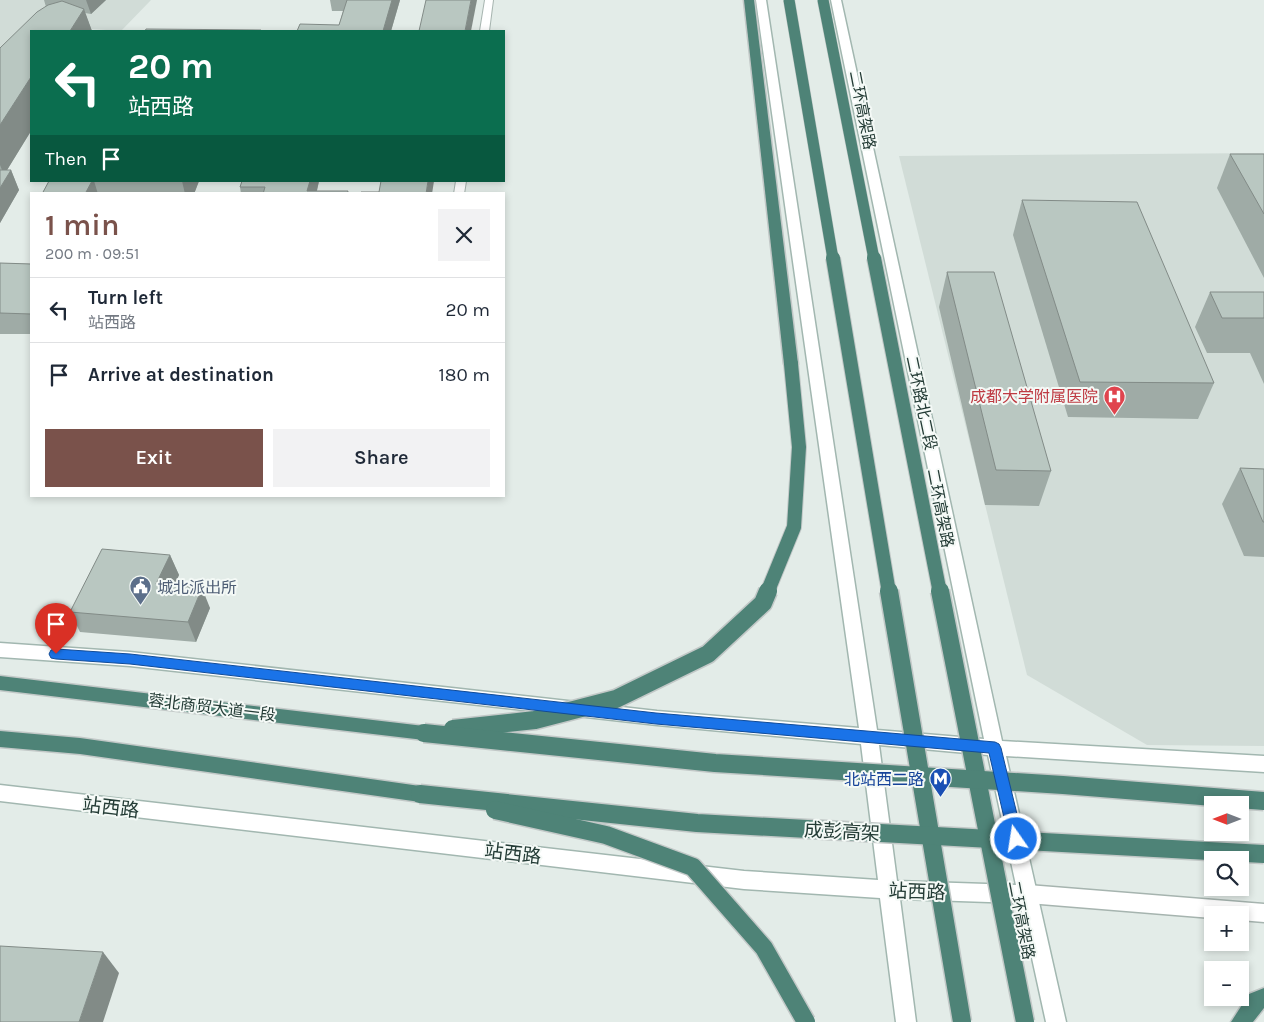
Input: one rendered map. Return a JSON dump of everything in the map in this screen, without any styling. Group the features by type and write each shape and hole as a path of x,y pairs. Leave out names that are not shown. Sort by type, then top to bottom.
{"highway":[{"path":"424,733 535,720 616,699 708,654 763,603 794,527 799,447 749,0"},
{"path":"789,0 962,1022"},
{"name":"二环高架路","path":"823,0 1025,1022"},
{"name":"蓉北商贸大道一段","path":"0,683 424,733"},
{"path":"424,733 715,763 1063,785 1264,801"},
{"path":"0,739 80,746 420,794 606,834 693,866 764,948 806,1022"},
{"name":"成彭高架","path":"420,794 697,823 1264,854"},
{"path":"1241,1022 1256,1001 1264,998"}],"main road":[{"path":"761,0 870,736 906,1022"},
{"name":"二环路北二段","path":"836,0 995,748 1056,1022"},
{"path":"0,650 130,659 647,717 995,748 1264,764"},
{"name":"站西路","path":"0,793 744,880 889,890 1028,894"},
{"path":"1028,894 1264,912"}],"lane":[{"path":"484,30 489,0"}],"shaded area":[{"path":"0,0 151,0 122,30 34,25 0,56"},
{"name":"成都大学附属医院","path":"1264,153 1264,746 1147,745 1027,675 899,156"}],"building":[{"path":"347,0 392,0 383,30 297,30 300,24 339,25"},
{"path":"426,0 471,0 465,30 419,30"},
{"path":"62,1 84,9 71,30 30,30 30,79 0,125 0,48 37,12 48,5"},
{"path":"146,29 261,30 146,30"},
{"path":"1230,154 1264,154 1264,214"},
{"path":"0,170 11,170 0,188"},
{"path":"48,182 91,182 86,192 43,192"},
{"path":"242,182 310,182 307,191 348,191 264,192 265,187 240,187"},
{"path":"381,182 428,182 426,192 379,192"},
{"path":"1022,200 1137,202 1214,383 1080,382"},
{"path":"0,263 30,264 30,314 0,313"},
{"path":"947,272 994,272 1051,471 996,470"},
{"path":"1210,292 1264,292 1264,318 1222,318"},
{"path":"1240,468 1264,469 1264,522 1263,522"},
{"path":"102,549 170,555 156,584 202,588 188,622 70,612"},
{"path":"0,946 103,952 79,1022 0,1022"}],"place":[{"name":"成都大学附属医院","path":"1114,415"},
{"name":"城北派出所","path":"141,606"},
{"name":"北站西二路","path":"940,798"}],"route":[{"path":"56,654 130,659 656,718 995,748 1016,839"}]}
